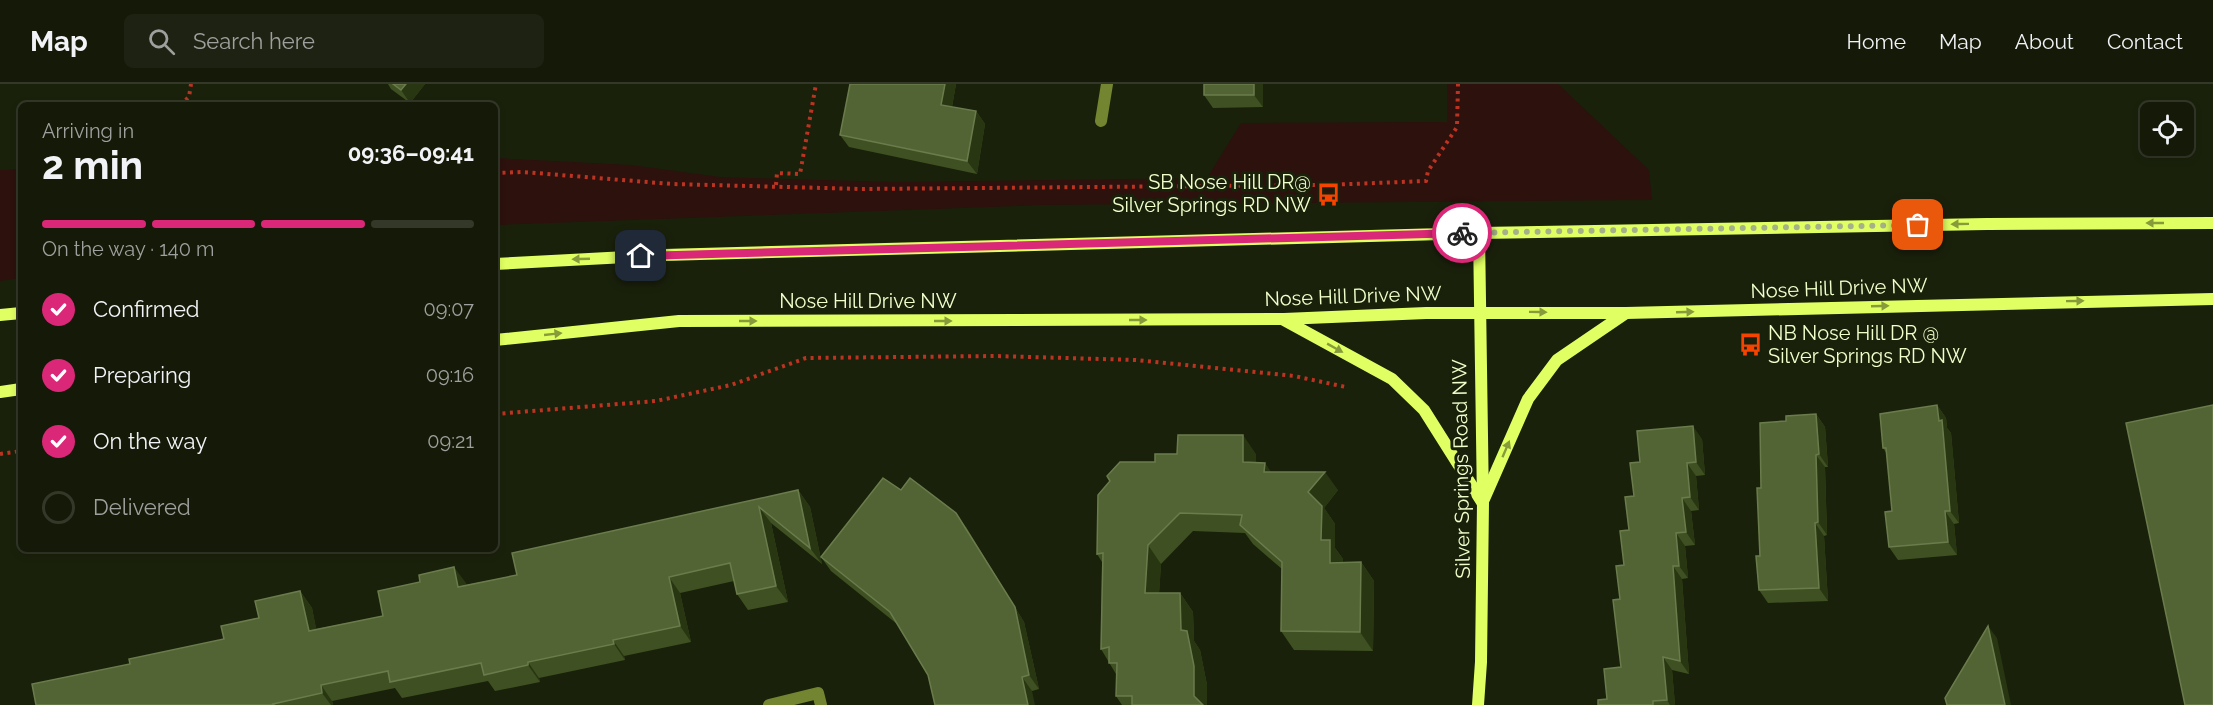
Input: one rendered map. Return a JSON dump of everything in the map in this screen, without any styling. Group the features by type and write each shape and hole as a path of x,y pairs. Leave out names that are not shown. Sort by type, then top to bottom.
{"main road":[{"path":"498,264 664,255 1479,233 1963,224 2213,223"},
{"name":"Silver Springs Road NW","path":"1478,705 1481,662 1483,503 1479,233"},
{"name":"Nose Hill Drive NW","path":"498,340 679,321 1284,319 1479,312 1626,313 2213,299"},
{"path":"0,315 18,313"},
{"path":"1483,503 1528,399 1557,360 1626,313"},
{"path":"1284,319 1392,379 1424,410 1483,503"},
{"path":"0,392 18,389"}],"street":[{"path":"1101,121 1107,84"},
{"path":"769,705 820,699"}],"path":[{"path":"183,102 189,97 191,84"},
{"path":"776,185 777,172 800,174 816,84"},
{"path":"498,173 523,172 672,184 862,189 1426,181 1428,171 1456,127 1458,84"},
{"path":"498,414 656,401 731,385 806,358 995,356 1136,360 1294,376 1352,388"},
{"path":"0,454 18,451"}],"shaded area":[{"path":"1447,84 1558,84 1649,170 1652,200 1042,205 498,225 498,158 631,165 720,177 783,179 897,182 1207,178 1241,123 1447,122"},
{"path":"18,169 18,278 0,281 0,170"}],"building":[{"path":"393,84 406,84 401,90"},
{"path":"850,84 945,84 941,105 976,111 967,161 840,135"},
{"path":"1204,84 1254,84 1254,95 1204,95"},
{"path":"1937,405 1939,421 1942,420 1950,511 1945,511 1948,542 1889,547 1885,512 1892,511 1880,414"},
{"path":"2213,405 2213,705 2185,705 2126,423"},
{"path":"1816,414 1819,454 1816,455 1818,522 1815,523 1819,588 1759,590 1756,556 1760,556 1757,488 1761,488 1760,423 1786,421 1786,416"},
{"path":"1693,426 1696,462 1687,463 1690,497 1682,498 1686,532 1676,533 1679,566 1673,566 1680,661 1663,657 1667,700 1653,701 1653,705 1598,705 1598,700 1607,699 1604,669 1621,667 1613,600 1620,599 1616,566 1624,565 1620,531 1629,530 1625,497 1634,496 1630,463 1640,462 1637,431"},
{"path":"1178,435 1243,435 1243,462 1265,463 1264,472 1325,472 1308,492 1322,506 1321,540 1330,540 1330,563 1361,562 1360,632 1281,631 1282,562 1240,525 1242,515 1180,513 1148,545 1145,593 1180,593 1181,630 1187,631 1194,666 1194,696 1203,705 1132,705 1132,696 1116,696 1117,663 1109,663 1109,647 1101,649 1103,553 1097,554 1098,495 1110,481 1107,476 1120,462 1155,462 1155,454 1177,454"},
{"path":"883,478 901,490 910,478 956,513 1015,607 1029,675 1022,677 1028,705 935,705 928,675 890,612 821,557"},
{"path":"798,490 810,548 759,507 776,586 737,594 730,563 669,577 680,626 613,640 614,644 528,662 528,665 484,675 481,663 390,682 388,671 321,685 322,693 274,705 36,705 32,684 130,664 129,659 224,639 221,626 259,618 255,601 300,591 309,631 383,616 378,591 420,582 419,575 454,567 458,587 517,575 512,553"},
{"path":"1988,626 2005,705 1947,705 1945,698"}],"way so far":[{"path":"1462,233 1918,225"}],"place":[{"name":"SB Nose Hill DR@ Silver Springs RD NW","path":"1329,194"},
{"name":"NB Nose Hill DR @ Silver Springs RD NW","path":"1750,344"}],"route":[{"path":"641,256 1462,233"}]}
